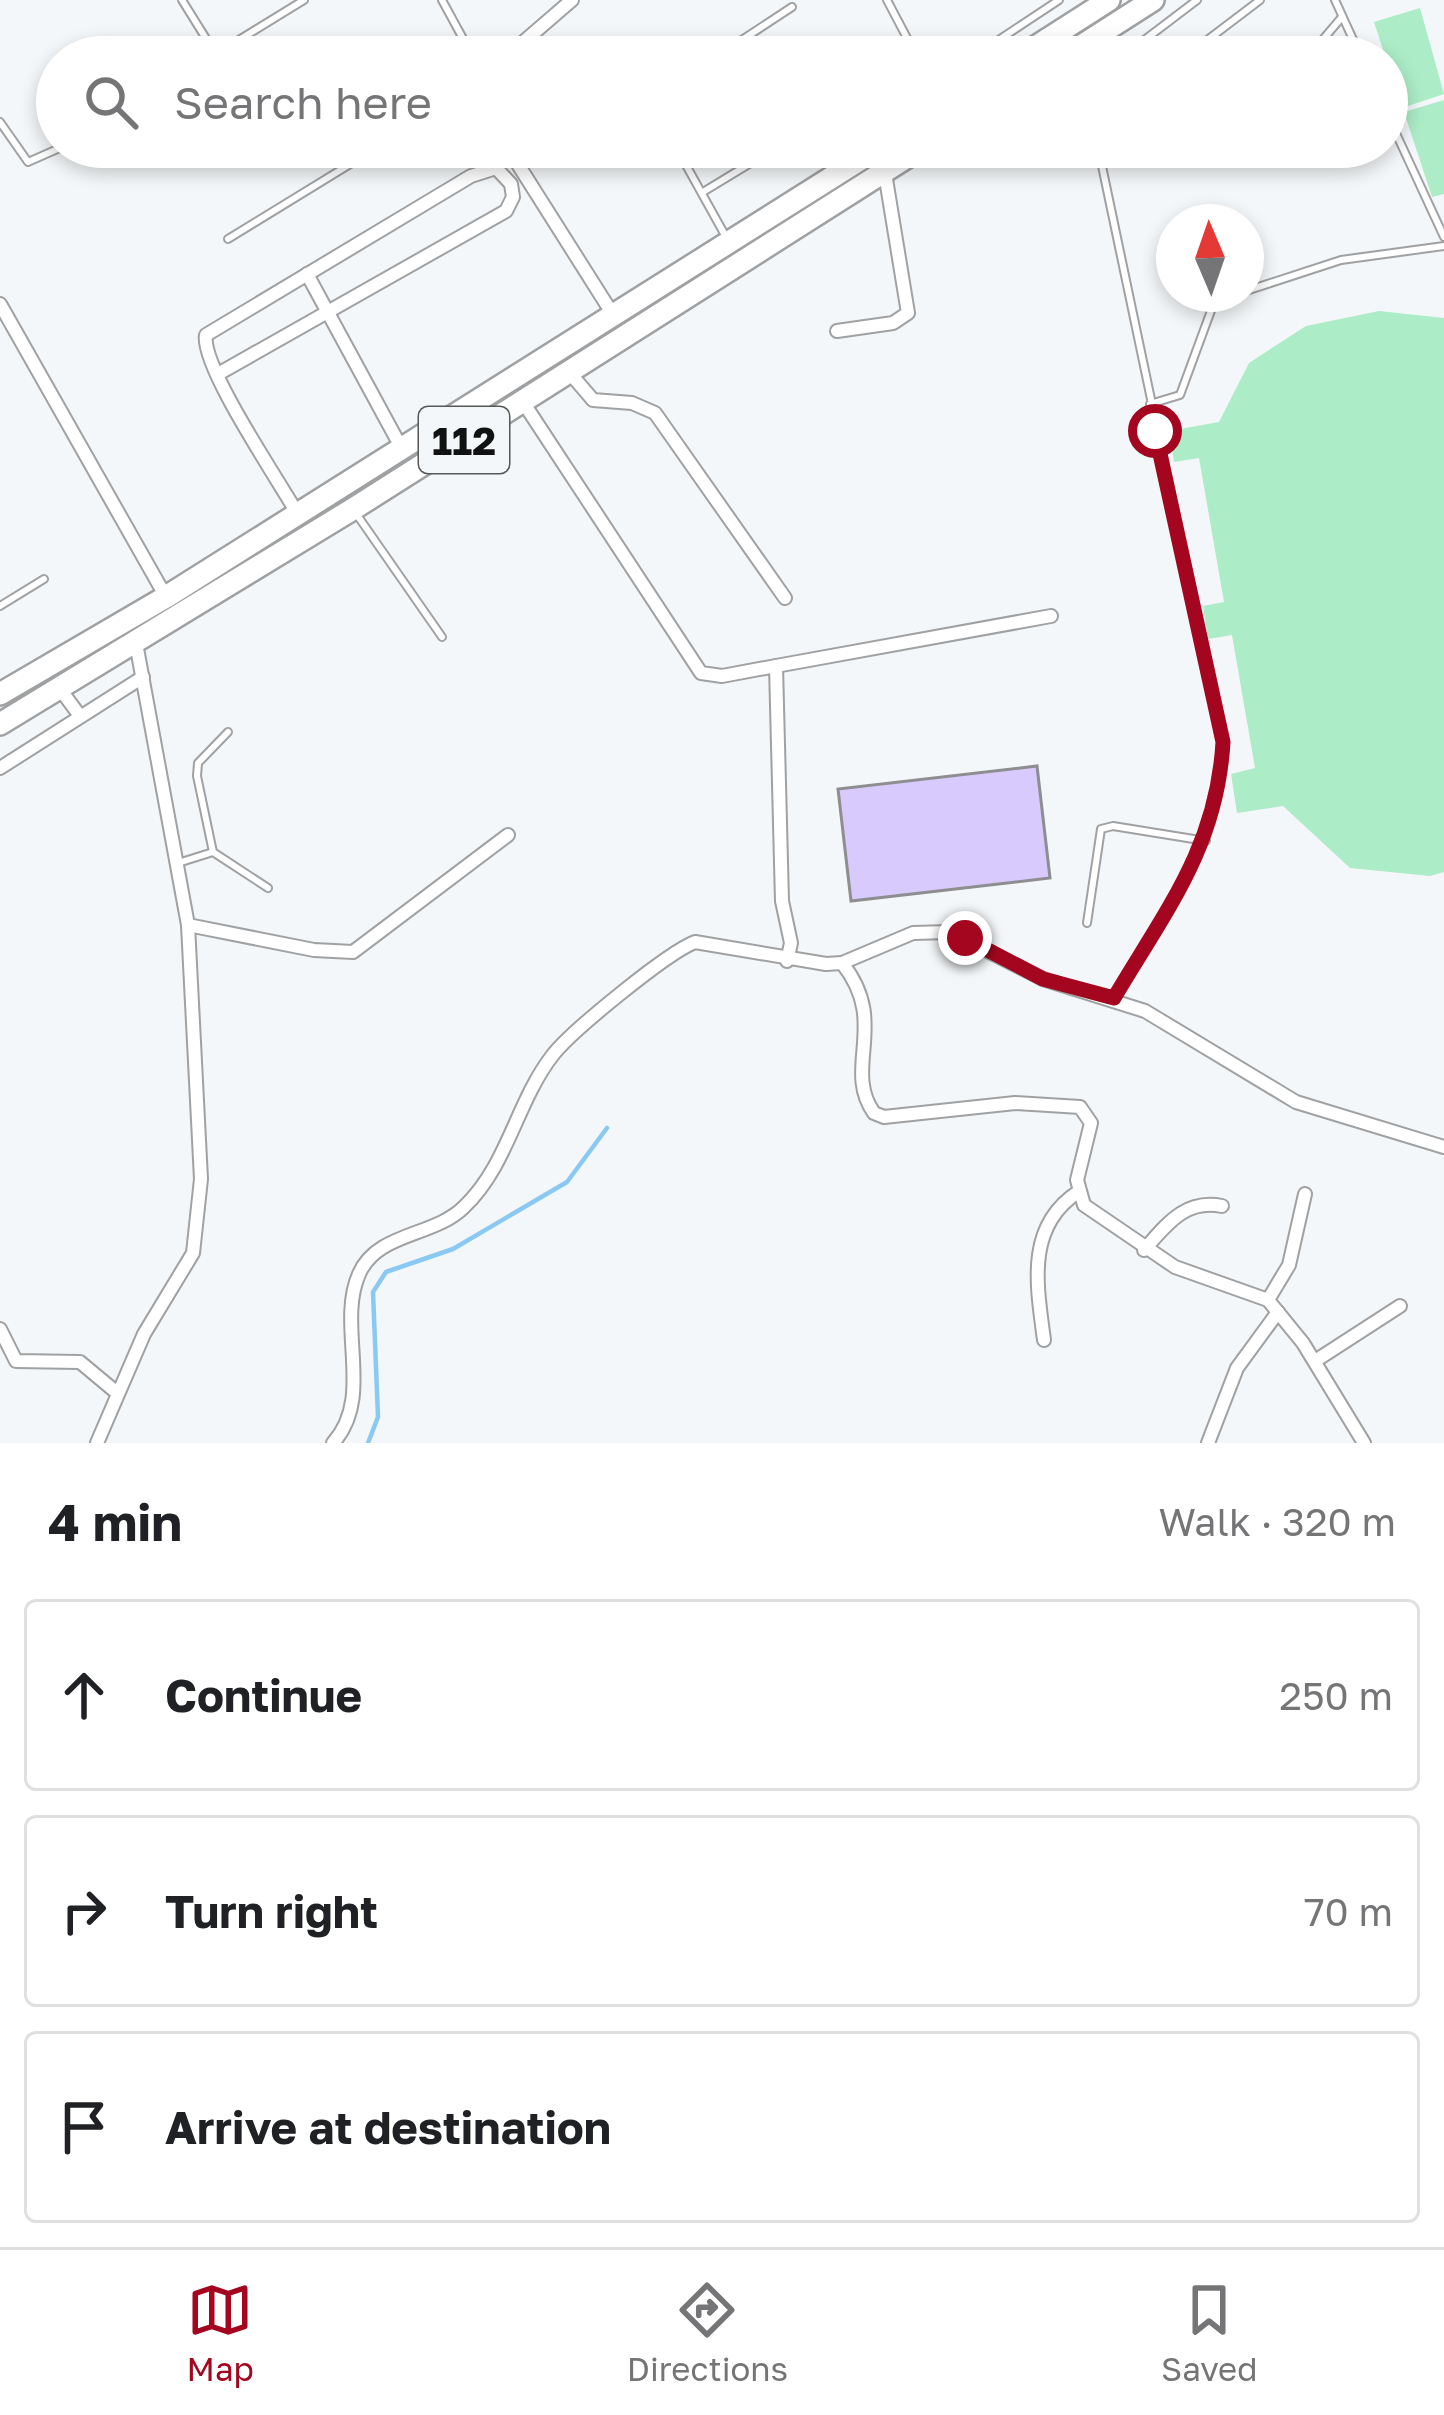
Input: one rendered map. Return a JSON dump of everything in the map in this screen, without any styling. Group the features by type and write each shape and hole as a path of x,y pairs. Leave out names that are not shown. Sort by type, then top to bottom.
{"main road":[{"path":"1052,36 1108,0"},
{"path":"1097,36 1153,0"},
{"name":"112","path":"0,694 166,597 845,168"},
{"name":"112","path":"0,724 353,509 892,168"}],"street":[{"path":"530,36 572,0"},
{"path":"218,374 506,211 513,197 511,184 496,168 485,169 206,335 204,348 218,374 297,513"},
{"path":"520,168 612,314"},
{"path":"837,331 893,323 908,313 884,173"},
{"path":"307,274 402,448"},
{"path":"0,304 166,597"},
{"path":"569,372 584,395 632,403 655,413 785,598"},
{"path":"524,402 701,673 722,676 1052,616"},
{"path":"97,1443 144,1334 185,1272 197,1235 200,1118 188,925 136,643"},
{"path":"776,666 782,901 791,943 787,961"},
{"path":"0,768 142,676"},
{"path":"60,689 80,716"},
{"path":"188,925 314,950 353,952 508,836"},
{"path":"333,1443 348,1421 352,1404 353,1298 366,1259 463,1209 493,1172 552,1056 685,946 713,942 787,961 842,964 913,933 950,932 1043,979 1145,1011 1296,1102 1444,1148"},
{"path":"842,964 864,996 864,1089 874,1113 884,1117 1015,1103 1075,1103 1090,1123 1078,1192 1052,1216 1040,1242 1044,1340"},
{"path":"1078,1192 1099,1218 1144,1250 1273,1306 1315,1361 1364,1443"},
{"path":"1208,1443 1237,1368 1273,1306 1305,1194"},
{"path":"1144,1250 1173,1217 1200,1202 1222,1206"},
{"path":"1315,1361 1400,1306"},
{"path":"0,1329 16,1361 80,1362 116,1392"}],"lane":[{"path":"182,0 202,36"},
{"path":"246,36 304,0"},
{"path":"442,0 462,36"},
{"path":"887,0 906,36"},
{"path":"1005,36 1059,0"},
{"path":"1149,36 1196,0"},
{"path":"1213,36 1260,0"},
{"path":"1335,0 1351,36"},
{"path":"748,36 792,7"},
{"path":"1325,36 1342,17"},
{"path":"0,122 22,158 36,162"},
{"path":"1408,167 1444,237"},
{"path":"228,239 344,168"},
{"path":"689,168 727,240"},
{"path":"703,192 742,168"},
{"path":"1102,168 1223,742 1220,790 1206,841 1114,998"},
{"path":"1264,286 1341,260 1444,246"},
{"path":"1150,404 1180,395 1211,312"},
{"path":"353,509 442,637"},
{"path":"0,606 44,579"},
{"path":"227,732 199,763 197,776 213,851 268,889"},
{"path":"1088,923 1101,829 1113,826 1206,841"},
{"path":"178,863 213,851"}],"green space":[{"path":"1420,8 1444,94 1408,106 1408,36 1379,36 1374,22"},
{"path":"1444,100 1444,194 1432,197 1408,111"},
{"path":"1379,311 1444,318 1444,872 1430,876 1350,868 1283,806 1237,813 1231,774 1255,768 1232,635 1208,639 1203,606 1224,602 1199,458 1174,462 1169,431 1219,422 1249,363 1306,326"}],"building":[{"path":"1037,766 1050,878 851,901 838,789"}],"waterway":[{"path":"368,1443 378,1417 373,1292 386,1272 453,1249 567,1182 607,1128"}],"route":[{"path":"965,938 1043,979 1114,998 1206,841 1220,790 1223,742 1155,431"}]}
